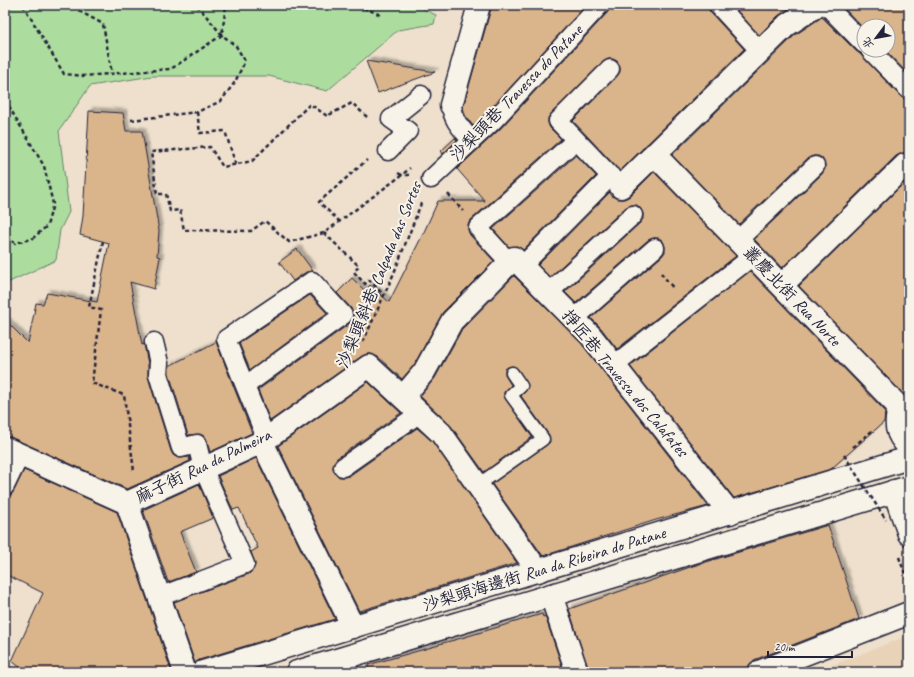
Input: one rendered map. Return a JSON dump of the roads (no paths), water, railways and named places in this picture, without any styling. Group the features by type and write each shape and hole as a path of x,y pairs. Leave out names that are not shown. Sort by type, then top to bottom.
{"street":[{"path":"472,141 455,120 451,105 478,5"},
{"name":"沙梨頭巷 Travessa do Patane","path":"435,175 493,121 600,5"},
{"path":"718,5 760,51"},
{"path":"826,5 856,36"},
{"path":"538,571 441,433 403,397 424,372 452,321 515,262 616,182 654,154 804,8"},
{"path":"878,58 909,90"},
{"path":"610,69 558,121 616,182"},
{"path":"388,151 408,131 391,119 421,95"},
{"path":"515,262 478,228 576,140"},
{"name":"叢慶北街 Rua Norte","path":"654,154 782,285 904,403 895,422 899,434 909,447"},
{"path":"782,285 908,165"},
{"path":"738,240 815,166"},
{"path":"548,293 633,215"},
{"path":"574,319 651,252"},
{"path":"614,365 753,256"},
{"name":"掙匠巷 Travessa dos Calafates","path":"515,262 590,336 730,513"},
{"path":"245,386 343,314 312,281 226,340 245,386 264,440 353,627"},
{"path":"154,342 159,363 158,374 181,448 197,444 203,468 245,564 159,597"},
{"name":"麻子街 Rua da Palmeira","path":"13,452 132,501 264,440 369,366 403,397"},
{"path":"343,467 420,413"},
{"path":"5,486 13,452"},
{"name":"沙梨頭海邊街 Rua da Ribeira do Patane","path":"203,672 909,458"},
{"path":"902,489 909,534"},
{"name":"沙梨頭海邊街 Rua da Ribeira do Patane","path":"297,672 902,489"},
{"path":"132,501 159,597 185,672"},
{"path":"551,595 577,672"},
{"path":"759,672 909,613"}],"lane":[{"path":"478,485 543,439 511,395 521,386 512,373"}]}
